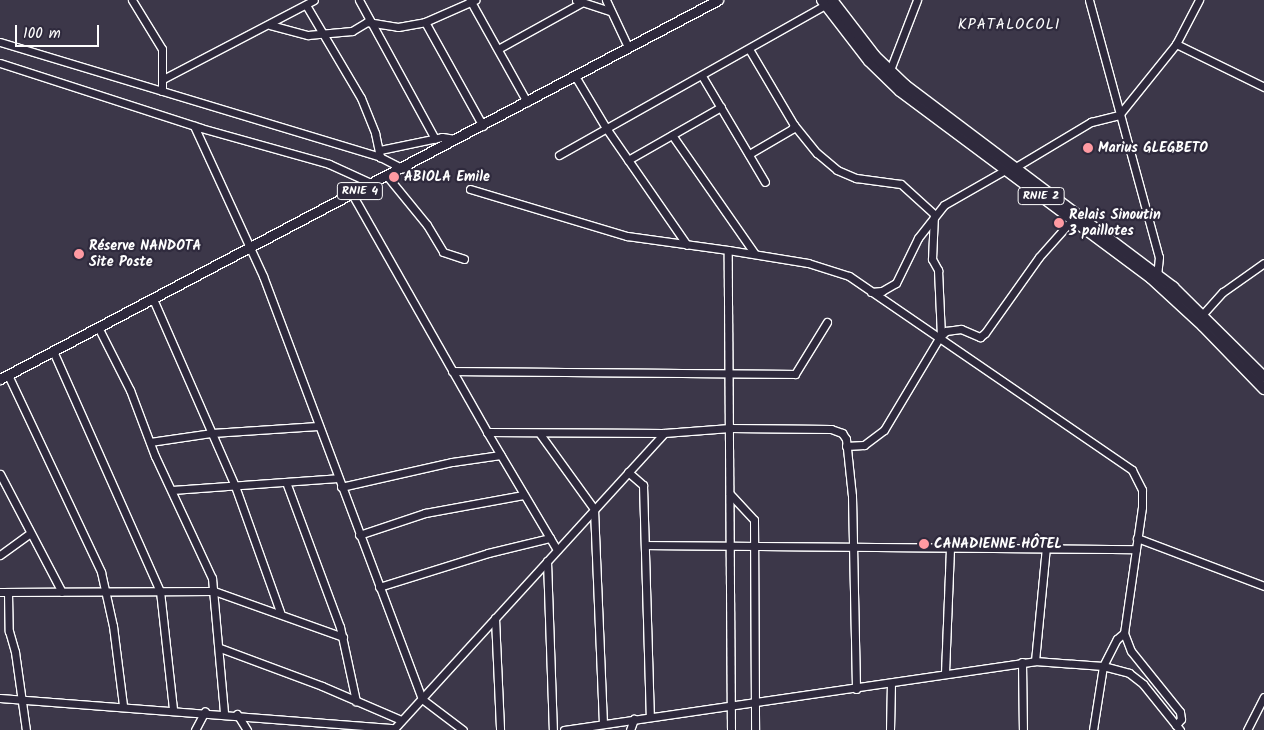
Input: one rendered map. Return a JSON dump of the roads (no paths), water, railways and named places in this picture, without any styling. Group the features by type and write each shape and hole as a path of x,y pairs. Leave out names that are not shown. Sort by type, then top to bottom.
{"highway":[{"name":"RNIE 2","path":"826,2 890,70 1072,220 1157,278 1264,389"},
{"name":"RNIE 2","path":"826,2 888,80 1157,278 1202,315 1264,377"}],"main road":[{"name":"RNIE 4","path":"4,377 373,184 718,0"}],"street":[{"path":"132,0 162,49 162,91"},
{"path":"163,79 270,25 314,0"},
{"path":"359,0 435,138"},
{"path":"606,0 628,47"},
{"path":"890,70 917,0"},
{"path":"1089,0 1159,257 1157,278"},
{"path":"871,292 882,291 896,283 934,214 955,197 1009,169 1091,122 1119,115 1176,44 1199,0"},
{"path":"270,25 302,35 352,31 366,22 390,27 425,22 472,1 527,102"},
{"path":"498,49 578,2 610,11"},
{"path":"559,155 702,76 826,2"},
{"path":"306,4 361,98 380,154"},
{"path":"425,22 482,126"},
{"path":"0,42 380,154 402,168"},
{"path":"1176,44 1264,87"},
{"path":"749,49 794,125 817,153 837,170 856,178 901,184 934,214"},
{"path":"0,63 194,126 329,164 373,184"},
{"path":"575,76 606,128 688,245"},
{"path":"702,76 764,182"},
{"path":"628,160 721,107"},
{"path":"749,154 792,129 794,125"},
{"path":"194,126 264,276 318,426 422,699 436,712 463,730"},
{"path":"672,135 755,254"},
{"path":"380,154 435,138 455,139"},
{"path":"387,176 427,225 443,252 464,259"},
{"path":"470,189 627,236 755,254 832,270 849,276 1132,470 1142,490 1124,633 1131,651 1180,712 1181,719 1178,728"},
{"path":"352,194 487,432 557,550"},
{"path":"934,214 932,259 938,270 940,337"},
{"path":"846,446 864,445 884,430 940,337 951,329 961,329 976,337 985,333 1039,256 1072,220"},
{"path":"728,250 731,730"},
{"path":"1202,315 1223,292 1264,263"},
{"path":"153,299 235,486 280,612"},
{"path":"452,371 796,374 827,322"},
{"path":"98,327 130,390 150,442 212,578 220,648 224,712"},
{"path":"53,351 160,591 173,709"},
{"path":"4,377 61,483 108,591 122,705"},
{"path":"150,442 212,433 318,426"},
{"path":"487,432 540,434 664,433 730,428 832,429 842,433 846,446 852,496 851,545 856,689"},
{"path":"0,698 224,712 393,729 664,433"},
{"path":"540,434 594,508 603,723"},
{"path":"341,487 452,462 500,454"},
{"path":"628,472 642,484 650,717"},
{"path":"0,474 29,534 62,592"},
{"path":"172,490 338,478"},
{"path":"286,482 343,637 356,701"},
{"path":"0,495 8,490"},
{"path":"730,494 754,520 755,730"},
{"path":"359,535 425,513 524,495"},
{"path":"0,555 29,534"},
{"path":"379,587 488,553 550,538"},
{"path":"1137,538 1264,586"},
{"path":"645,545 851,545 1136,549"},
{"path":"945,673 950,546"},
{"path":"1035,661 1046,547"},
{"path":"547,561 553,730"},
{"path":"26,730 4,592 214,591 280,612 343,637"},
{"path":"495,618 500,730"},
{"path":"1093,730 1102,666 1117,638 1124,633"},
{"path":"220,648 401,720"},
{"path":"564,730 603,723 856,689 945,673 1035,661 1102,666 1129,672 1143,684 1178,728"},
{"path":"1022,662 1023,730"},
{"path":"890,730 891,683"},
{"path":"1247,730 1264,697"},
{"path":"195,730 205,711"},
{"path":"237,714 247,730"},
{"path":"630,730 634,719"}],"place":[{"name":"Marius GLEGBETO","path":"1088,148"},
{"name":"ABIOLA Emile","path":"394,177"},
{"name":"Relais Sinoutin 3 paillotes","path":"1059,223"},
{"name":"Réserve NANDOTA Site Poste","path":"79,254"},
{"name":"CANADIENNE HÔTEL","path":"924,544"}],"district":[{"name":"KPATALOCOLI","path":"1009,26"}]}
